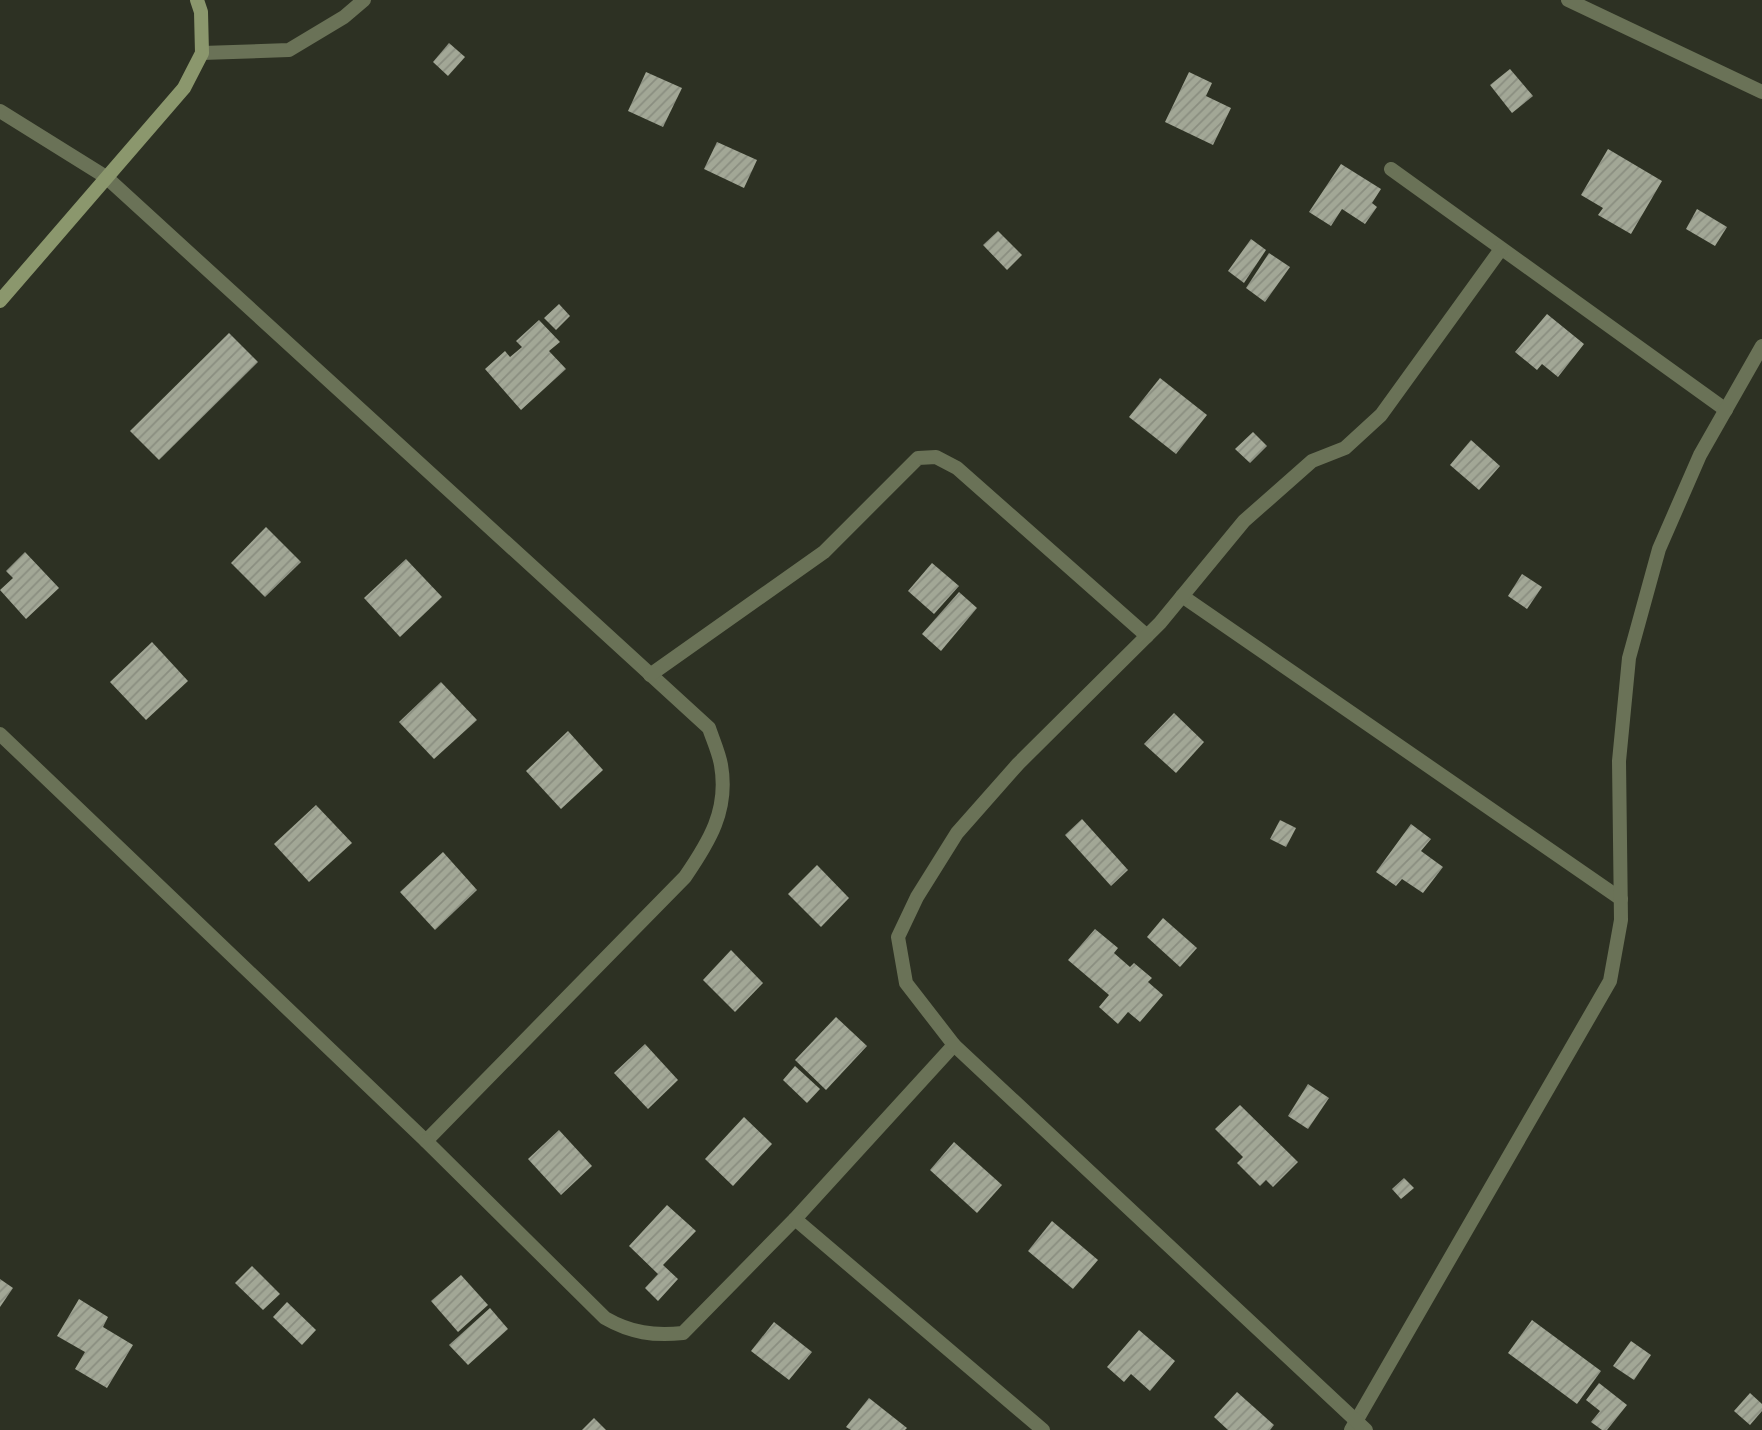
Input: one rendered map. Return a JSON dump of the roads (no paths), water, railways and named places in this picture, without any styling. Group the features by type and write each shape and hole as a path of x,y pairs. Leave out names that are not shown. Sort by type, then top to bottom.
{"street":[{"path":"0,301 184,88 202,53 201,12 197,0"},
{"path":"202,53 289,51 344,17 364,0"},
{"path":"1568,0 1762,92"},
{"path":"0,111 106,177 709,728 721,764 723,802 709,842 685,877 426,1141"},
{"path":"1391,169 1726,410"},
{"path":"1501,249 1381,415 1345,448 1311,461 1244,522 1147,636 1018,764 957,833 917,897 898,937 906,983 954,1045 1358,1427 1610,981 1621,920 1619,761 1629,657 1659,549 1700,456 1762,346"},
{"path":"650,675 824,552 918,458 936,457 957,468 1147,636"},
{"path":"1182,596 1621,899"},
{"path":"0,734 426,1141 605,1318 624,1328 662,1335 683,1333 795,1219 954,1045"},
{"path":"795,1219 1043,1430"}]}
